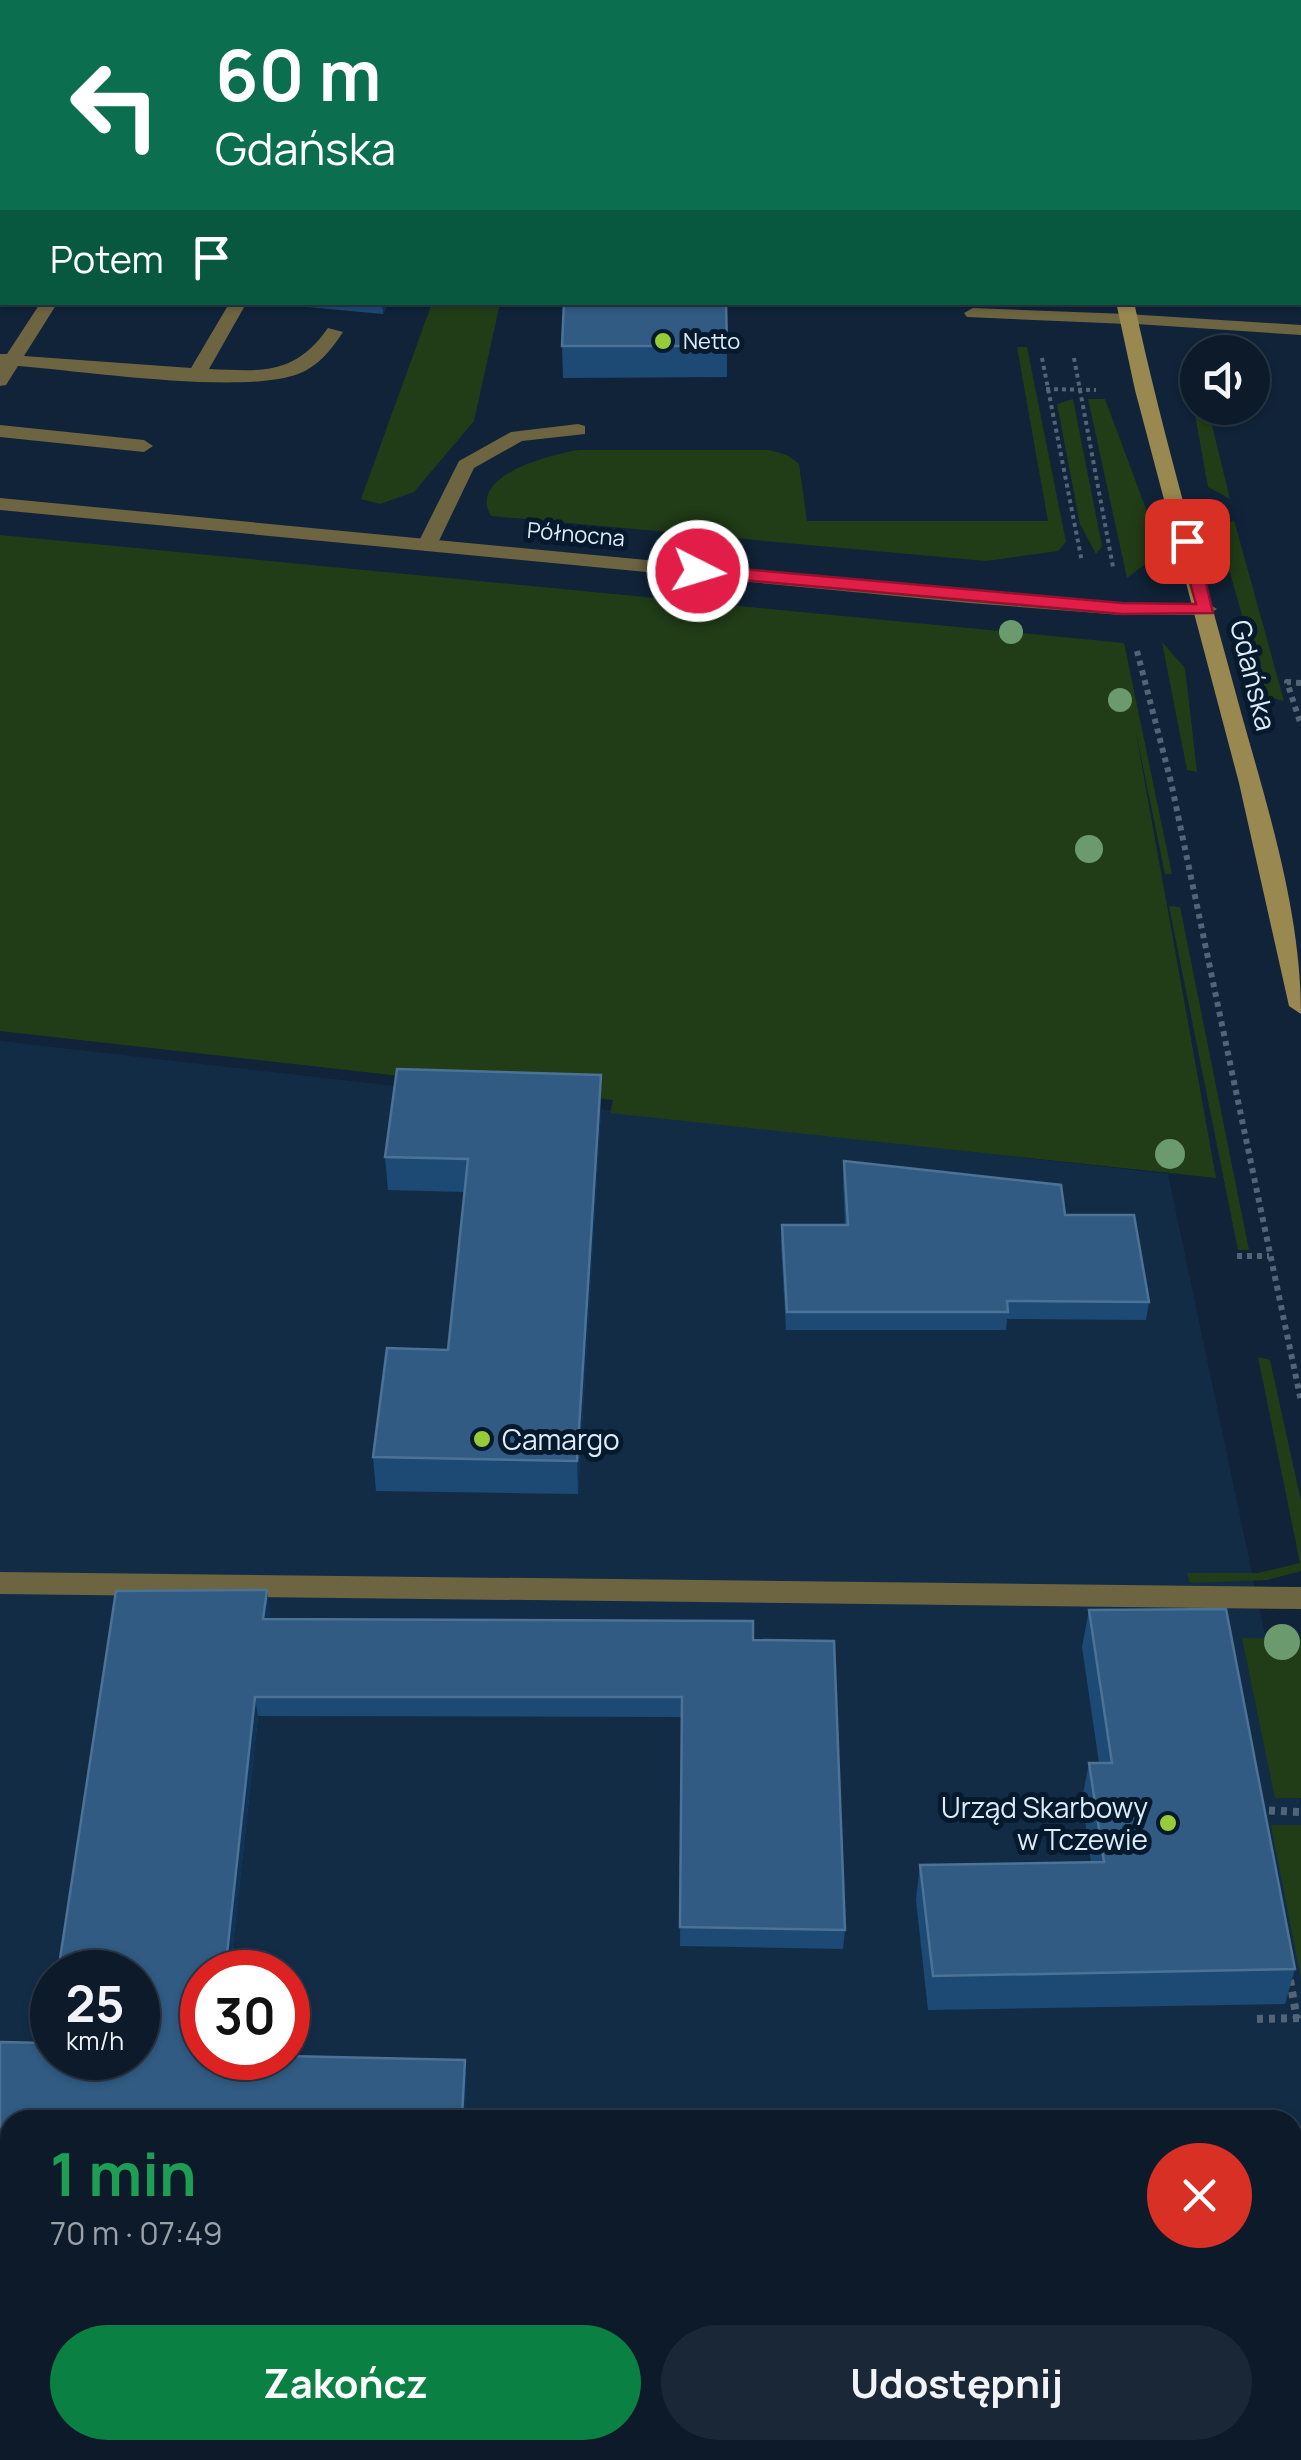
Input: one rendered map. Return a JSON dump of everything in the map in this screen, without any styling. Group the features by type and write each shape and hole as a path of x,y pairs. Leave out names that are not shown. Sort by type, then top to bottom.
{"street":[{"path":"0,382 6,359 48,305"},
{"path":"196,374 237,305"},
{"path":"973,313 1126,311 1301,330"},
{"name":"Gdańska","path":"1126,311 1206,610 1301,1006"},
{"path":"6,359 196,374 273,375 303,368 320,356 334,332"},
{"path":"0,430 144,446"},
{"path":"427,545 466,464 518,436 578,430"},
{"name":"Północna","path":"0,504 970,596 1122,609 1206,610"},
{"path":"0,1583 1301,1598"}],"path":[{"path":"1037,315 1046,389 1087,575"},
{"path":"1073,352 1114,571"},
{"path":"1046,389 1079,390"},
{"path":"1133,637 1172,782 1301,1402"},
{"path":"1301,683 1287,682 1301,725"},
{"path":"1238,1256 1269,1256"},
{"path":"1256,1790 1263,1829"},
{"path":"1248,1809 1301,1812"},
{"path":"1257,2020 1299,2018 1286,1962"}],"shaded area":[{"path":"0,1041 1168,1174 1301,1806 1301,2110 0,2110"}],"green space":[{"path":"431,305 500,305 474,421 414,492 380,504 361,499"},
{"path":"1017,347 1027,347 1066,542 1058,551 986,561 491,516 487,502 491,489 501,478 551,456 579,450 769,450 787,455 799,464 807,521 1048,521"},
{"path":"1073,399 1102,546 1096,554 1080,524 1057,404"},
{"path":"1088,399 1105,399 1155,533 1153,558 1127,578"},
{"path":"1197,425 1212,425 1230,499 1208,487"},
{"path":"1234,520 1284,701 1265,696 1219,534 1222,526"},
{"path":"0,535 1124,643 1172,874 1165,874 1135,728 1216,1178 610,1113 613,1100 0,1031"},
{"path":"1162,642 1185,668 1197,772 1187,770"},
{"path":"1169,906 1180,907 1249,1250 1238,1250"},
{"path":"1258,1357 1270,1360 1301,1501 1301,1571 1267,1580 1190,1583 1187,1573 1258,1573 1300,1563"},
{"path":"1242,1638 1301,1639 1301,1798 1275,1798"},
{"path":"1271,1825 1301,1825 1301,1978"}],"building":[{"path":"564,305 726,305 727,346 562,346"},
{"path":"397,1069 601,1075 577,1461 373,1457 387,1348 448,1350 468,1159 385,1157"},
{"path":"844,1161 1061,1185 1065,1215 1134,1215 1149,1302 1007,1301 1008,1312 787,1312 782,1225 848,1225"},
{"path":"267,1590 263,1619 753,1621 753,1640 834,1641 845,1930 680,1927 682,1697 255,1697 227,1950 180,1950 180,2080 310,2080 310,2056 465,2060 462,2110 0,2110 0,2042 30,2043 30,2080 160,2080 160,1950 61,1950 116,1591"},
{"path":"1226,1609 1295,1969 933,1976 920,1865 1104,1862 1089,1763 1112,1763 1089,1610"}],"place":[{"name":"Netto","path":"663,341"},
{"name":"Camargo","path":"482,1439"},
{"name":"Urząd Skarbowy w Tczewie","path":"1168,1823"}],"route":[{"path":"698,571 1122,609 1206,610 1187,541"}]}
